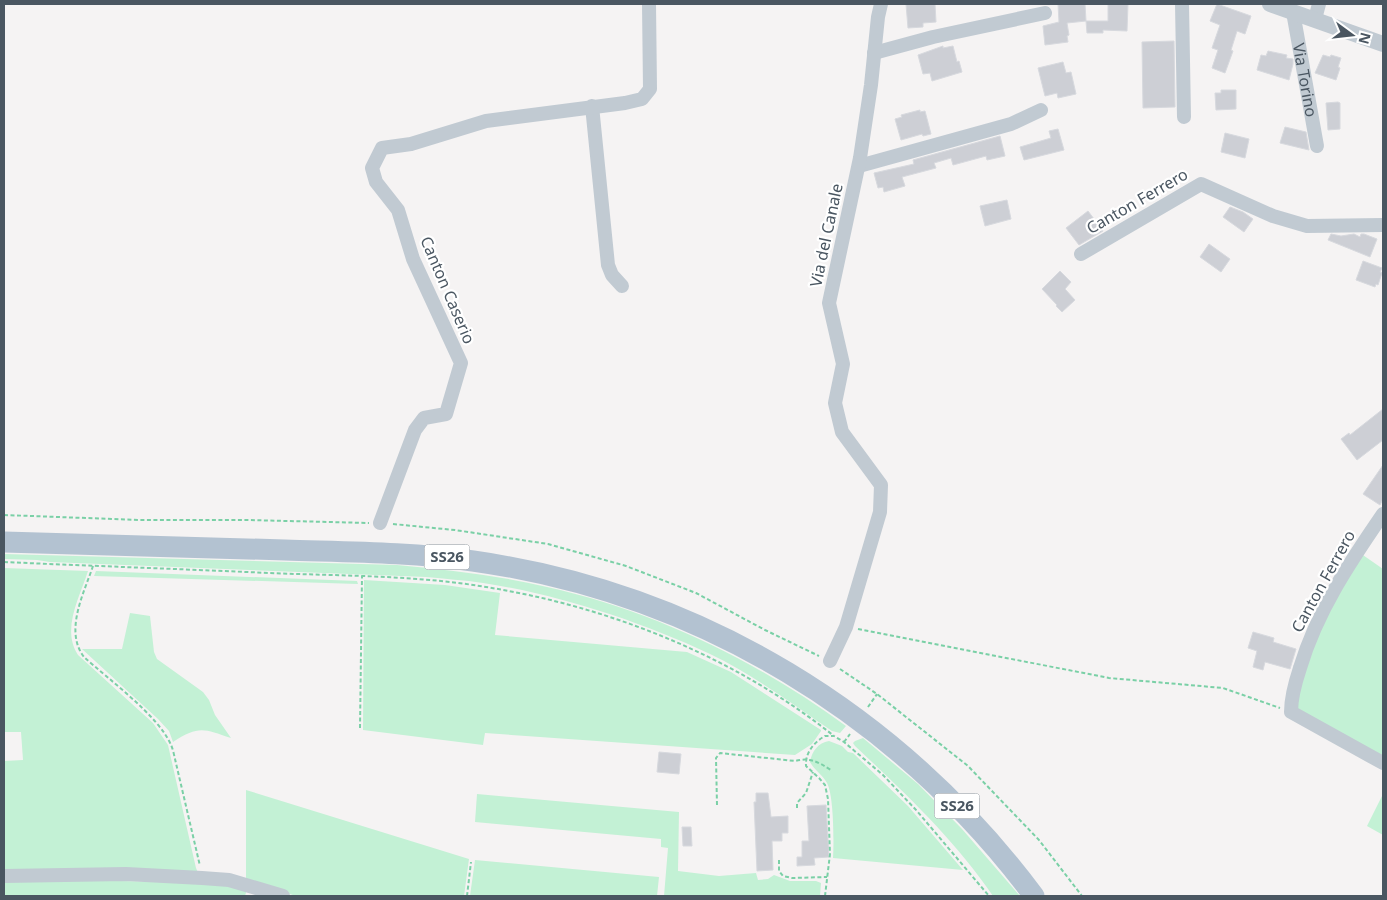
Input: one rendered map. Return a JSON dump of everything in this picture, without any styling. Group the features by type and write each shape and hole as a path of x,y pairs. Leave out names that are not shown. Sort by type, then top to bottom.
{"main road":[{"name":"SS26","path":"4,542 410,554 475,561 525,570 624,597 695,624 769,661 862,722 913,763 947,795 985,836 1034,896"}],"street":[{"name":"Canton Caserio","path":"380,523 415,430 424,418 446,414 461,363 413,259 398,210 376,182 372,168 377,156 382,148 411,144 486,121 625,103 642,98 650,89 649,4"},
{"name":"Via del Canale","path":"830,661 846,627 880,512 881,484 842,432 835,403 843,364 829,304 859,166 872,85 874,52 881,4"},
{"path":"1182,4 1184,117"},
{"name":"Via Torino","path":"1270,4 1293,12 1317,12 1383,44"},
{"name":"Via Torino","path":"1293,12 1317,146"},
{"path":"874,52 933,36 1045,13"},
{"path":"592,106 608,265 612,275 622,286"},
{"path":"859,166 1011,124 1041,110"},
{"name":"Canton Ferrero","path":"1081,254 1201,184 1273,216 1307,226 1383,225"},
{"name":"Canton Ferrero","path":"1291,712 1293,690 1315,624 1354,556 1383,514"},
{"path":"1291,712 1383,763"},
{"path":"4,876 126,874 202,878 229,880 283,896"}],"path":[{"path":"4,562 362,576 456,583 517,592 582,608 632,625 724,664 817,722 883,775 923,818 988,896"},
{"path":"94,566 78,610 75,633 78,650 155,720 171,745 202,878"},
{"path":"360,728 362,576"},
{"path":"846,627 1109,678 1224,688 1291,712"},
{"path":"830,661 877,694 968,766 1038,840 1082,896"},
{"path":"825,896 830,854 828,799 825,786 806,766 805,758 819,740 825,736 834,736"},
{"path":"717,805 716,758 720,753 795,761 805,758 815,760 831,770"},
{"path":"797,808 797,803 806,793 813,772"},
{"path":"779,860 779,871 783,876 827,877"},
{"path":"468,896 471,862"}],"green space":[{"path":"1360,553 1383,569 1383,756 1298,709 1295,704 1315,636"},
{"path":"4,554 397,565 510,579 587,597 666,624 704,641 777,680 846,726 840,733 832,731 772,690 726,662 683,642 599,611 512,588 426,577 50,562 4,559"},
{"path":"4,568 88,571 74,613 71,635 73,645 78,655 153,723 168,745 199,875 4,872 4,761 23,760 21,732 4,732"},
{"path":"96,571 357,581 358,584 94,576"},
{"path":"364,580 445,585 500,593 495,635 687,652 731,672 821,731 812,744 795,755 485,733 483,745 363,730"},
{"path":"130,613 150,616 154,652 157,659 203,692 209,700 215,715 231,738 202,730 189,733 173,742 169,731 158,719 82,649 122,649"},
{"path":"863,738 918,784 962,829 1020,896 993,896 946,836 855,746 853,743 855,741"},
{"path":"829,741 853,753 908,806 963,870 833,858 833,820 829,789 825,780 810,762 816,748"},
{"path":"246,790 469,859 464,896 296,896 246,880"},
{"path":"477,794 679,812 678,871 719,876 756,873 758,880 768,879 774,875 790,881 816,881 821,883 820,896 664,896 668,848 661,847 661,839 475,822"},
{"path":"1383,794 1383,835 1367,826"},
{"path":"475,860 659,877 657,896 470,896"},
{"path":"4,880 216,883 247,889 245,896 4,896"}],"building":[{"path":"906,4 935,4 936,22 923,23 923,27 908,28"},
{"path":"1058,4 1085,4 1086,21 1067,23 1068,42 1045,45 1043,26 1059,22"},
{"path":"1108,4 1128,4 1127,31 1103,30 1103,33 1087,33 1086,21 1108,21"},
{"path":"1217,4 1251,16 1245,34 1237,31 1231,50 1233,51 1225,73 1212,68 1218,50 1212,48 1220,25 1210,21"},
{"path":"1174,41 1175,107 1143,108 1142,42"},
{"path":"943,46 943,48 953,46 962,72 932,81 930,73 923,74 918,55"},
{"path":"1268,51 1287,55 1286,58 1293,59 1289,80 1257,70 1261,55 1266,56"},
{"path":"1323,55 1341,58 1336,80 1315,73"},
{"path":"1063,62 1066,73 1071,72 1076,94 1058,98 1057,93 1045,96 1038,68"},
{"path":"1221,90 1236,90 1236,109 1216,110 1215,93 1221,93"},
{"path":"1326,103 1340,103 1340,129 1328,130"},
{"path":"920,110 920,112 925,111 931,134 923,136 922,134 901,140 895,119 902,117 901,115"},
{"path":"1285,127 1306,132 1309,150 1280,143"},
{"path":"1058,129 1064,150 1024,160 1020,147 1051,138 1049,131"},
{"path":"1225,133 1249,139 1245,158 1221,152"},
{"path":"1000,136 1005,156 987,160 986,156 953,165 951,158 934,163 936,168 902,177 905,186 884,192 883,187 878,188 874,173 914,164 913,160"},
{"path":"1007,200 1011,219 985,226 980,206"},
{"path":"1230,207 1243,212 1253,219 1244,232 1223,217"},
{"path":"1088,211 1103,231 1079,245 1066,228"},
{"path":"1331,234 1341,236 1354,234 1360,237 1361,234 1364,234 1377,239 1370,257 1328,240"},
{"path":"1209,244 1230,259 1221,272 1200,257"},
{"path":"1363,261 1382,268 1378,285 1376,284 1375,287 1356,280"},
{"path":"1060,271 1071,282 1065,289 1075,300 1062,312 1042,289"},
{"path":"1383,409 1383,440 1357,460 1341,439 1349,433 1350,435"},
{"path":"1383,465 1383,499 1380,505 1363,494"},
{"path":"1253,632 1274,638 1273,642 1296,649 1290,669 1265,662 1263,670 1253,667 1257,651 1248,648"},
{"path":"659,752 681,754 679,774 657,772"},
{"path":"756,793 768,793 771,817 788,816 788,833 782,833 782,841 772,841 773,870 757,871 754,802 756,802"},
{"path":"826,805 829,857 814,858 815,865 797,866 797,857 802,857 802,841 809,841 807,806"},
{"path":"682,827 691,827 692,846 683,846"}]}
